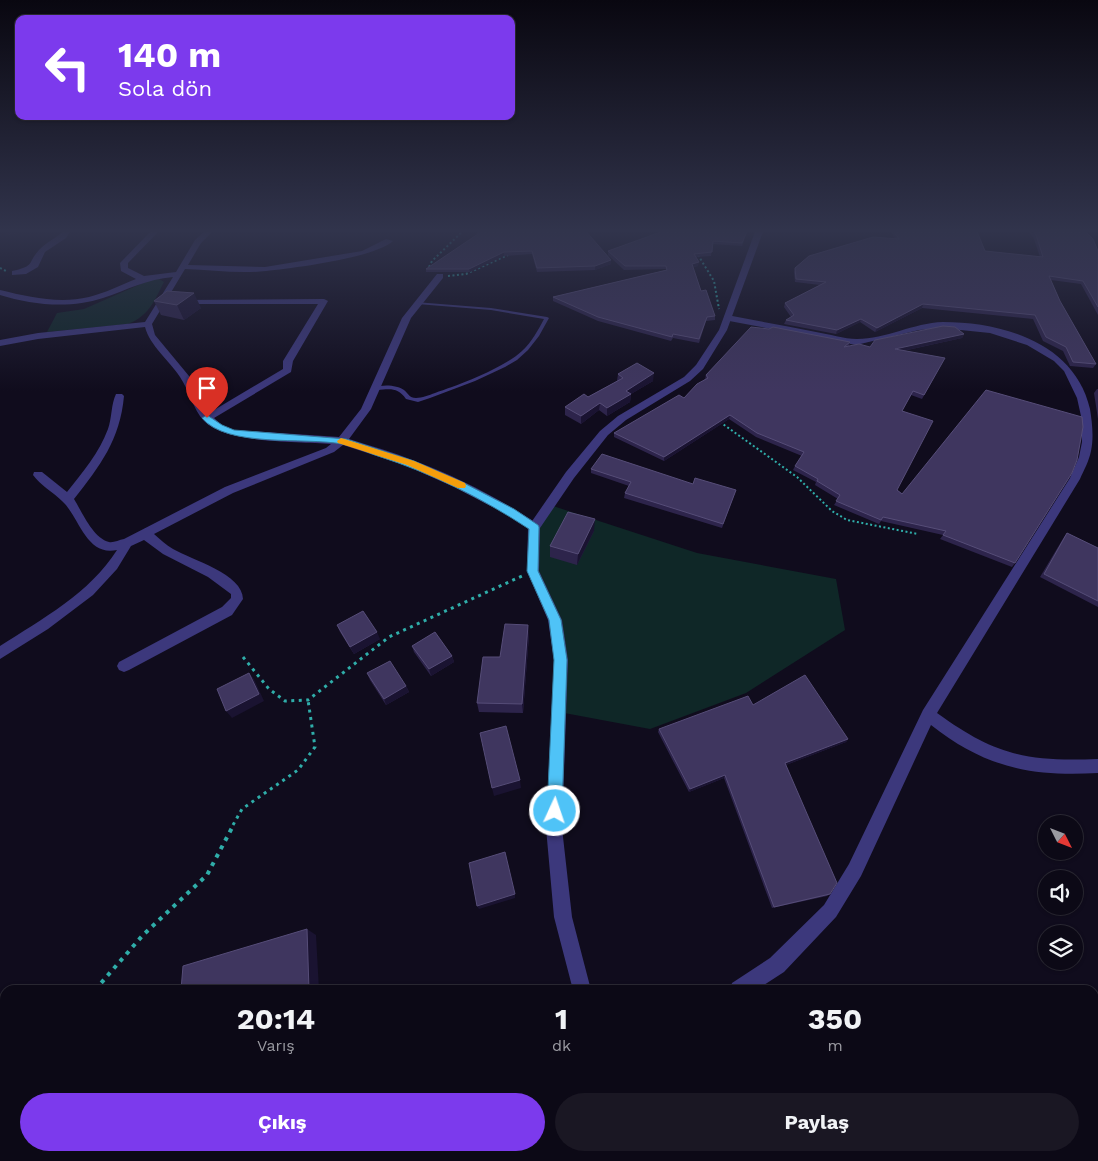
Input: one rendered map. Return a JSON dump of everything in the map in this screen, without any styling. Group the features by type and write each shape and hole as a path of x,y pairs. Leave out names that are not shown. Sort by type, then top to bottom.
{"street":[{"path":"0,292 11,297 30,299 82,300 132,283"},
{"path":"0,343 38,336 148,324 175,283"},
{"path":"38,475 68,499 90,534 100,544 110,547 127,543 229,490 330,450 343,441 355,428 377,388 403,324 417,302 434,283"},
{"path":"581,985 563,917 554,828 560,660 555,620 533,571 534,527 570,475 604,434 622,418 687,380 700,366 723,330 739,283"},
{"path":"163,302 324,301 288,361 288,370 207,418"},
{"path":"726,318 856,342 871,340 914,328 940,325 972,327 1014,336 1052,353 1063,363 1076,380 1087,424 1086,449 1075,479 928,715 855,870 830,911 777,965 747,985"},
{"path":"148,324 151,334 184,376 207,418 218,427 233,433 343,441 411,463 458,484 510,511 534,527"},
{"path":"68,499 102,455 115,424 119,396"},
{"path":"124,666 213,619 226,611 237,599 237,592 229,583 211,571 168,551 145,534"},
{"path":"0,653 71,604 94,585 110,570 127,543"},
{"path":"928,715 966,742 988,753 1014,762 1039,767 1098,766"}],"lane":[{"path":"377,388 399,388 403,390 408,398 418,400 501,367 516,359 528,348 546,318 479,308 417,302"}],"path":[{"path":"714,283 723,330"},
{"path":"718,421 797,477 832,511 847,520 918,534"},
{"path":"243,657 269,689 285,701 308,700 389,637 533,571"},
{"path":"99,985 143,935 207,875 242,809 298,770 315,747 308,700"}],"green space":[{"path":"143,283 163,283 146,312 128,324 47,332 57,313 84,309"},
{"path":"550,505 697,553 836,579 845,630 746,693 650,729 559,712 555,620 533,571 534,527"}],"building":[{"path":"611,283 698,283 701,291 706,290 715,316 707,317 699,339 673,334 672,337 598,317 553,297"},
{"path":"824,283 1052,283 1060,301 1096,364 1073,362 1066,347 1046,337 1035,315 923,304 877,328 861,319 837,330 786,320 794,315 785,303"},
{"path":"1084,283 1098,283 1098,307"},
{"path":"167,291 194,293 177,305 154,301"},
{"path":"943,326 955,327 964,334 895,349 945,358 924,395 913,391 902,411 933,421 897,490 902,494 986,390 1082,417 1083,427 1077,460 1072,473 1015,563 943,535 946,531 883,517 881,520 836,501 840,495 817,481 818,479 795,466 804,452 757,433 730,415 664,457 614,433 679,395 684,398 697,384 708,378 706,375 751,327 769,329 773,327 850,342 844,347 859,344 870,347 875,340"},
{"path":"637,363 654,373 626,391 631,394 607,408 600,403 581,416 565,407 584,394 588,397 623,378 618,374"},
{"path":"602,454 693,484 695,478 736,490 723,524 625,493 631,482 591,469"},
{"path":"568,512 595,519 578,554 550,546"},
{"path":"1067,533 1098,548 1098,601 1044,574"},
{"path":"363,611 377,632 350,647 337,625"},
{"path":"505,624 528,625 522,704 477,703 483,657 500,657"},
{"path":"435,632 452,656 429,669 412,646"},
{"path":"390,661 406,686 384,699 367,673"},
{"path":"249,673 259,694 226,711 217,689"},
{"path":"805,675 848,739 785,763 837,883 830,894 774,907 725,775 690,789 659,729 748,696 753,705"},
{"path":"506,726 520,780 492,788 480,733"},
{"path":"505,852 515,894 477,906 469,863"},
{"path":"307,929 309,985 181,985 183,966"}],"slow traffic":[{"path":"341,441 411,463 461,486"}],"route":[{"path":"207,418 218,427 233,433 343,441 411,463 458,484 510,511 534,527 533,571 555,620 560,660 555,811"}]}
